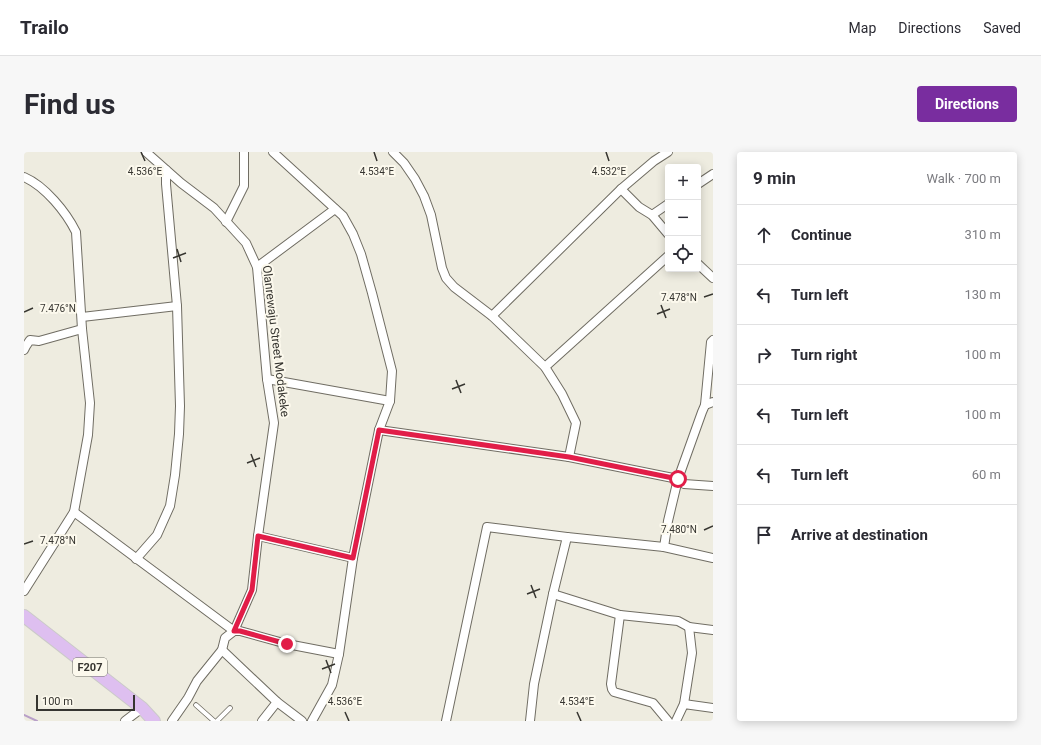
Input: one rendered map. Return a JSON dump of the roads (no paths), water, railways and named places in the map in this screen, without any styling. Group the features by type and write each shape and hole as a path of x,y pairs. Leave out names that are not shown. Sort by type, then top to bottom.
{"main road":[{"name":"F207","path":"24,616 142,708 154,721"}],"street":[{"name":"Olanrewaju Street Modakeke","path":"146,152 181,183 214,208 246,243 257,267 267,379 274,423 252,590 234,631 225,638 222,650 197,681 188,698 172,721"},
{"path":"226,222 244,186 244,152"},
{"path":"273,152 343,216 353,234 363,260 392,371 390,401 379,430 353,558 339,654 332,685 312,721"},
{"path":"393,152 404,163 424,196 431,215 442,268 446,278 454,287 492,316 546,367 562,394 576,423 569,457"},
{"path":"492,316 621,189 654,161 668,152"},
{"path":"136,559 157,535 170,506 180,427 177,306 166,170"},
{"path":"701,182 713,174"},
{"path":"24,177 42,188 64,211 76,232 82,329 90,403 88,435 74,512 24,591"},
{"path":"621,189 639,207 652,216 665,231"},
{"path":"652,216 665,206"},
{"path":"257,267 335,209"},
{"path":"546,367 665,259"},
{"path":"701,267 713,278"},
{"path":"82,317 177,306"},
{"path":"24,350 30,340 39,340 82,329"},
{"path":"664,547 668,521 678,479 702,412 709,403 711,342 713,340"},
{"path":"267,379 390,401"},
{"path":"379,430 569,457 678,479 684,484 713,486"},
{"path":"74,512 234,631 240,631 287,644 339,654"},
{"path":"446,721 487,527 664,547 713,558"},
{"path":"258,536 353,558"},
{"path":"530,721 534,684 567,537"},
{"path":"553,594 620,615 678,621 689,627 713,630"},
{"path":"620,615 612,689 614,692 653,703 668,721"},
{"path":"676,721 684,704 692,653 689,627"},
{"path":"222,650 277,702 302,721"},
{"path":"262,721 277,702"},
{"path":"684,704 713,708"},
{"path":"125,721 142,708"}],"lane":[{"path":"196,705 214,721"},
{"path":"217,721 230,708"}],"waterway":[{"path":"24,715 37,721"}]}
